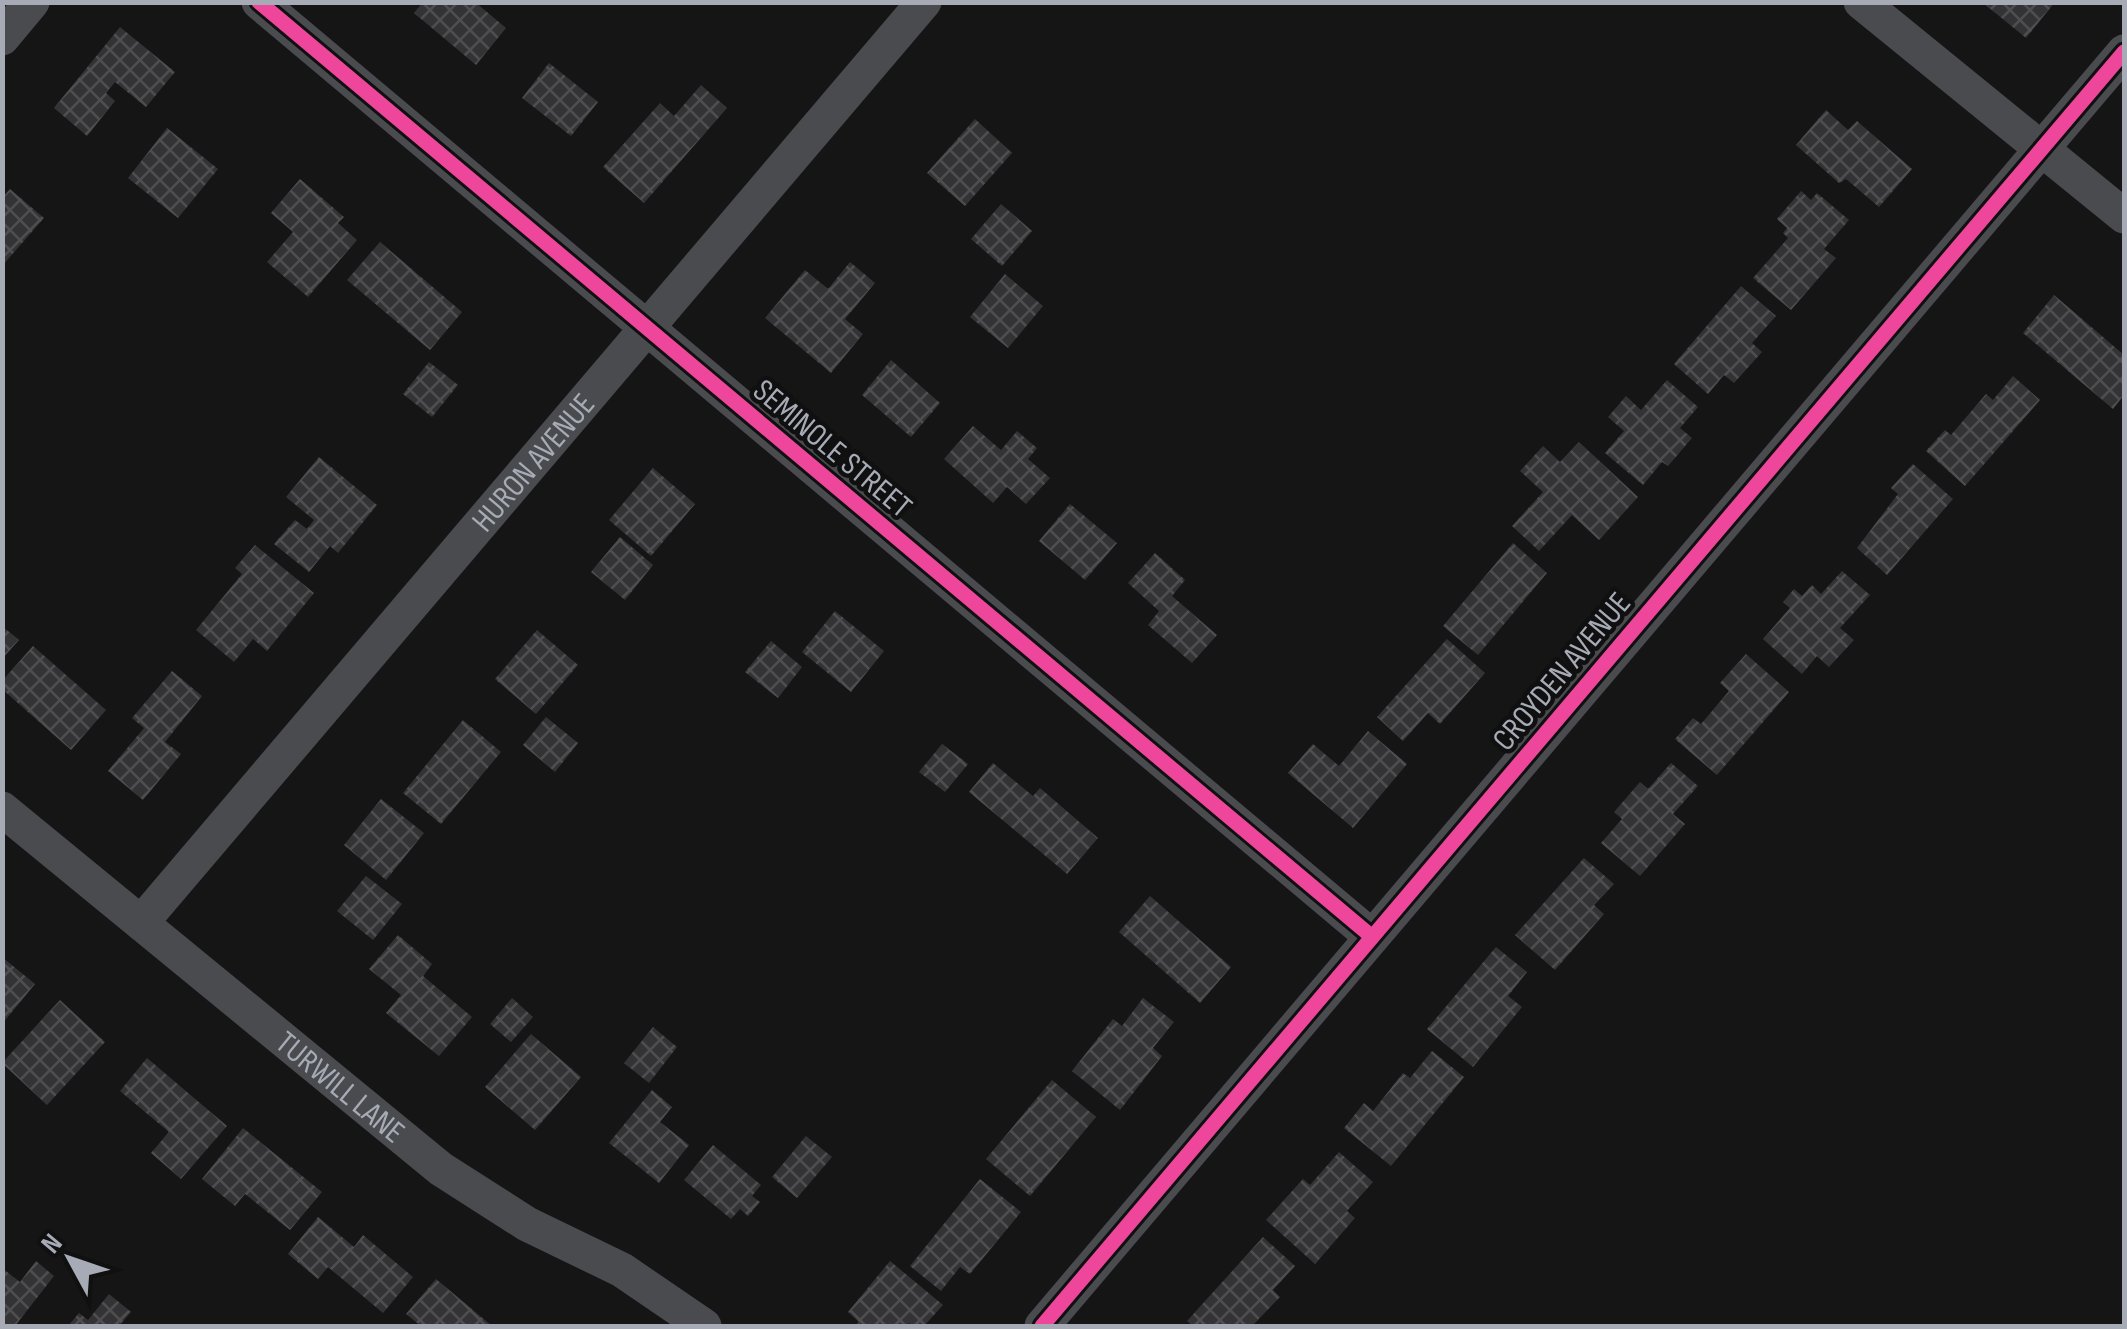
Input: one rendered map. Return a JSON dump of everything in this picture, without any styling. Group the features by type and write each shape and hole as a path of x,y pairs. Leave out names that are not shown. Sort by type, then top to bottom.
{"street":[{"path":"2,38 32,2"},
{"name":"SEMINOLE STREET","path":"259,2 1372,936"},
{"name":"HURON AVENUE","path":"140,923 924,2"},
{"path":"1861,2 2124,216"},
{"name":"CROYDEN AVENUE","path":"1042,1326 2124,52"},
{"name":"TURWILL LANE","path":"2,809 441,1169 526,1224 622,1270 704,1326"}],"building":[{"path":"423,2 475,2 506,28 476,65 414,13"},
{"path":"1982,2 2055,2 2026,38"},
{"path":"120,27 175,72 146,107 115,82 106,93 115,101 87,136 54,108"},
{"path":"549,63 598,102 571,136 522,98"},
{"path":"701,85 727,108 644,203 603,167 660,103 674,116"},
{"path":"1826,110 1848,130 1857,121 1912,169 1879,207 1846,179 1839,183 1796,145"},
{"path":"975,119 1012,153 965,206 927,173"},
{"path":"167,128 218,169 178,218 128,178"},
{"path":"300,179 344,217 338,223 357,240 308,297 267,262 293,232 271,213"},
{"path":"10,189 44,218 2,266 2,198"},
{"path":"1801,191 1811,200 1817,193 1849,220 1824,249 1836,258 1791,310 1753,278 1788,238 1783,233 1787,228 1777,219"},
{"path":"1001,204 1032,231 1002,266 971,239"},
{"path":"380,242 462,312 430,350 347,280"},
{"path":"850,262 875,283 845,319 863,334 831,373 765,318 805,270 828,289"},
{"path":"1005,274 1043,306 1008,348 970,317"},
{"path":"1741,286 1776,316 1752,343 1762,352 1734,383 1724,375 1708,394 1674,364"},
{"path":"2054,295 2124,355 2124,395 2113,409 2023,333"},
{"path":"891,360 940,403 911,437 862,395"},
{"path":"429,362 458,385 432,417 403,394"},
{"path":"2013,376 2040,400 1965,486 1926,451 1945,430 1951,435 1986,394 1993,400"},
{"path":"1667,380 1698,407 1680,428 1692,438 1668,466 1662,462 1643,485 1605,453 1624,431 1608,417 1626,396 1641,410"},
{"path":"973,426 1001,450 1017,431 1037,448 1028,459 1050,478 1026,504 1007,487 993,503 944,459"},
{"path":"1579,442 1638,497 1599,540 1572,515 1539,551 1512,526 1543,492 1520,471 1543,446 1560,462"},
{"path":"319,457 377,505 338,553 330,546 309,572 274,544 295,520 307,529 314,520 286,497"},
{"path":"1913,464 1953,499 1887,575 1857,548 1898,494 1891,488"},
{"path":"653,468 695,504 651,556 609,520"},
{"path":"1070,504 1117,543 1085,580 1039,541"},
{"path":"620,537 653,565 625,600 591,572"},
{"path":"1513,543 1547,573 1478,655 1443,626"},
{"path":"255,545 314,593 267,651 253,639 234,662 196,630 242,574 235,568"},
{"path":"1155,553 1185,580 1172,596 1217,635 1192,663 1148,625 1159,611 1128,583"},
{"path":"1842,571 1870,595 1840,628 1854,640 1829,667 1817,656 1802,674 1763,639 1790,608 1783,602 1794,589 1802,596 1812,585 1821,594"},
{"path":"835,611 884,651 851,692 802,652"},
{"path":"2,626 19,640 2,659"},
{"path":"537,630 578,665 536,714 495,679"},
{"path":"1447,639 1485,673 1440,724 1428,713 1403,741 1377,717"},
{"path":"771,641 802,667 778,698 745,672"},
{"path":"33,646 106,710 71,750 2,689 2,681"},
{"path":"1746,654 1789,692 1717,775 1675,739 1693,718 1701,724 1729,691 1720,683"},
{"path":"172,671 202,696 165,742 181,754 143,800 108,771 144,728 132,718"},
{"path":"546,717 578,743 555,772 523,745"},
{"path":"463,720 501,752 441,824 403,793"},
{"path":"1368,731 1407,764 1353,828 1288,773 1313,744 1339,766"},
{"path":"942,744 968,764 945,792 919,772"},
{"path":"993,763 1033,796 1040,788 1098,838 1067,874 969,792"},
{"path":"1671,763 1698,786 1673,814 1685,824 1640,876 1601,843 1622,819 1614,812 1640,782 1648,789"},
{"path":"381,799 424,833 386,880 344,845"},
{"path":"1584,858 1614,884 1594,905 1604,914 1555,970 1515,935"},
{"path":"366,876 402,904 373,940 337,911"},
{"path":"1150,896 1231,967 1200,1003 1119,932"},
{"path":"398,935 432,964 423,976 472,1017 439,1056 386,1013 401,995 369,969"},
{"path":"1496,947 1527,972 1508,996 1522,1007 1473,1067 1427,1029"},
{"path":"2,957 35,984 2,1024"},
{"path":"512,998 533,1017 511,1042 490,1024"},
{"path":"1143,998 1174,1022 1153,1048 1162,1056 1120,1110 1072,1071 1113,1019 1122,1026"},
{"path":"60,1000 105,1042 47,1105 2,1063"},
{"path":"653,1027 677,1047 649,1083 624,1063"},
{"path":"531,1034 581,1077 535,1130 485,1087"},
{"path":"1432,1051 1464,1077 1391,1166 1344,1128 1364,1103 1373,1111 1403,1073 1410,1078"},
{"path":"147,1058 227,1126 181,1179 151,1153 169,1132 120,1091"},
{"path":"1052,1080 1096,1117 1030,1196 986,1159"},
{"path":"652,1090 672,1107 660,1122 689,1145 659,1183 609,1143"},
{"path":"243,1128 322,1192 290,1230 245,1194 235,1206 202,1179"},
{"path":"806,1136 832,1157 797,1198 772,1177"},
{"path":"713,1145 761,1185 752,1196 760,1202 748,1216 740,1209 731,1219 684,1180"},
{"path":"1339,1152 1373,1182 1347,1211 1355,1218 1315,1264 1266,1220 1303,1179 1310,1185"},
{"path":"980,1179 1021,1212 970,1274 960,1267 941,1291 910,1266"},
{"path":"318,1217 354,1247 363,1235 413,1277 383,1313 328,1267 318,1279 288,1254"},
{"path":"1263,1237 1295,1266 1273,1290 1280,1297 1252,1326 1193,1326 1187,1321"},
{"path":"36,1261 54,1276 15,1326 2,1326 2,1268 20,1282"},
{"path":"890,1261 943,1305 924,1326 855,1326 859,1322 848,1312"},
{"path":"436,1279 492,1326 421,1326 406,1314"},
{"path":"109,1294 131,1312 119,1326 68,1326 79,1313 88,1320"}],"cycle path":[{"path":"259,2 1371,936"},
{"path":"1042,1326 2124,52"}]}
